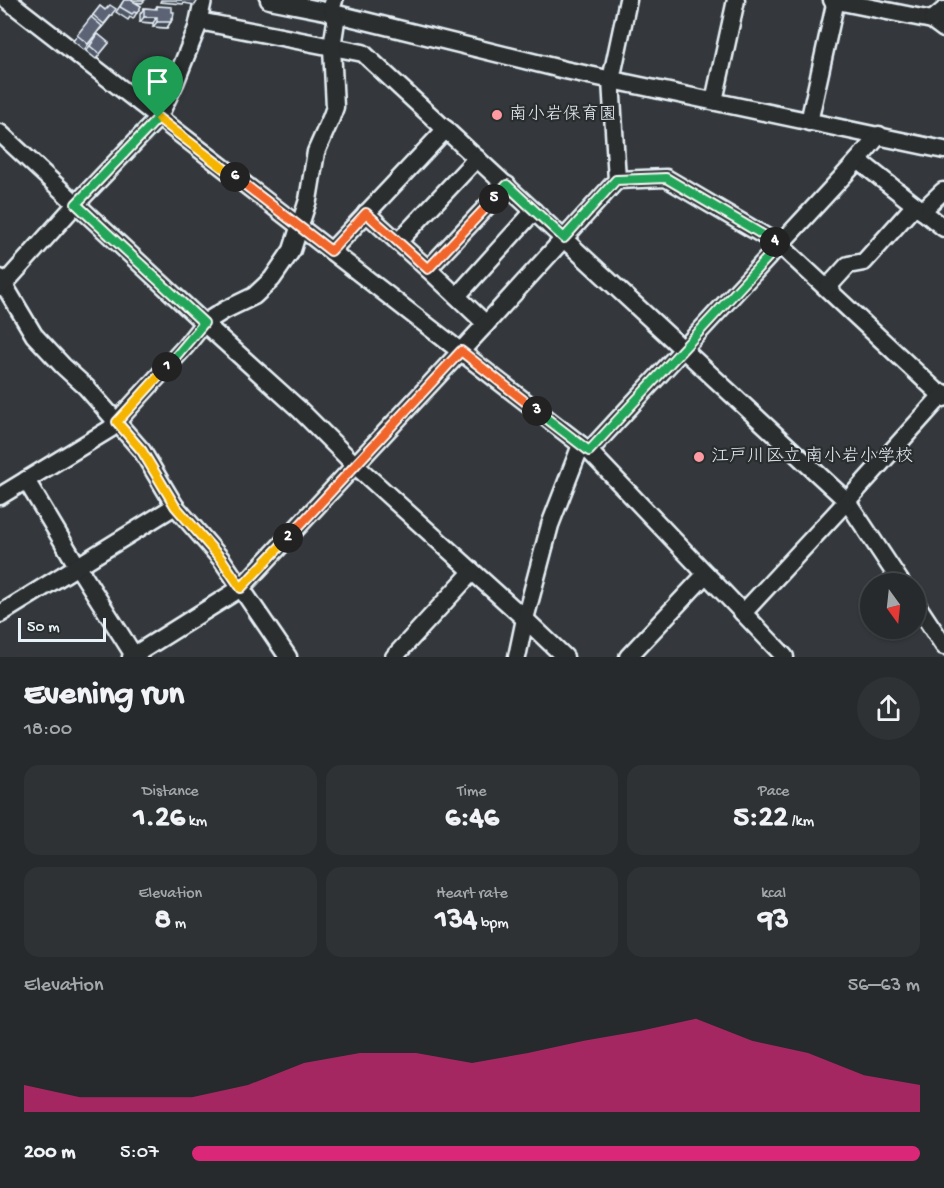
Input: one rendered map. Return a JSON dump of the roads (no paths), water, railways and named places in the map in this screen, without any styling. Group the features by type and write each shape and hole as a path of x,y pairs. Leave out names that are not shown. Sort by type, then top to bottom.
{"street":[{"path":"203,0 199,21 175,83 158,118 1,283 34,335 86,387 142,451 175,506 222,560 288,657"},
{"path":"269,0 334,7 565,70 944,150"},
{"path":"26,480 133,656 241,588 616,180 611,80 628,0"},
{"path":"714,101 735,0"},
{"path":"809,122 835,0 940,20"},
{"path":"5,4 158,118 585,448 785,657"},
{"path":"0,496 110,429 204,323 254,296 272,279 292,250 308,200 316,152 335,107 332,47 336,21 334,7"},
{"path":"199,21 363,53 848,501 895,573"},
{"path":"331,251 446,129"},
{"path":"0,133 300,410 355,465 565,657"},
{"path":"517,657 550,525 585,448 682,349 879,135"},
{"path":"398,242 477,158"},
{"path":"858,160 944,228"},
{"path":"616,180 666,178 780,244 943,396 743,613"},
{"path":"428,269 507,185"},
{"path":"827,288 848,265 864,262 919,208 943,191"},
{"path":"457,296 534,211"},
{"path":"366,213 486,324"},
{"path":"0,614 175,506"},
{"path":"393,657 472,572"},
{"path":"628,657 706,574"},
{"path":"926,619 944,646"}],"place":[{"name":"南小岩保育園","path":"497,115"},
{"name":"江戸川区立 南小岩小学校","path":"699,457"}]}
